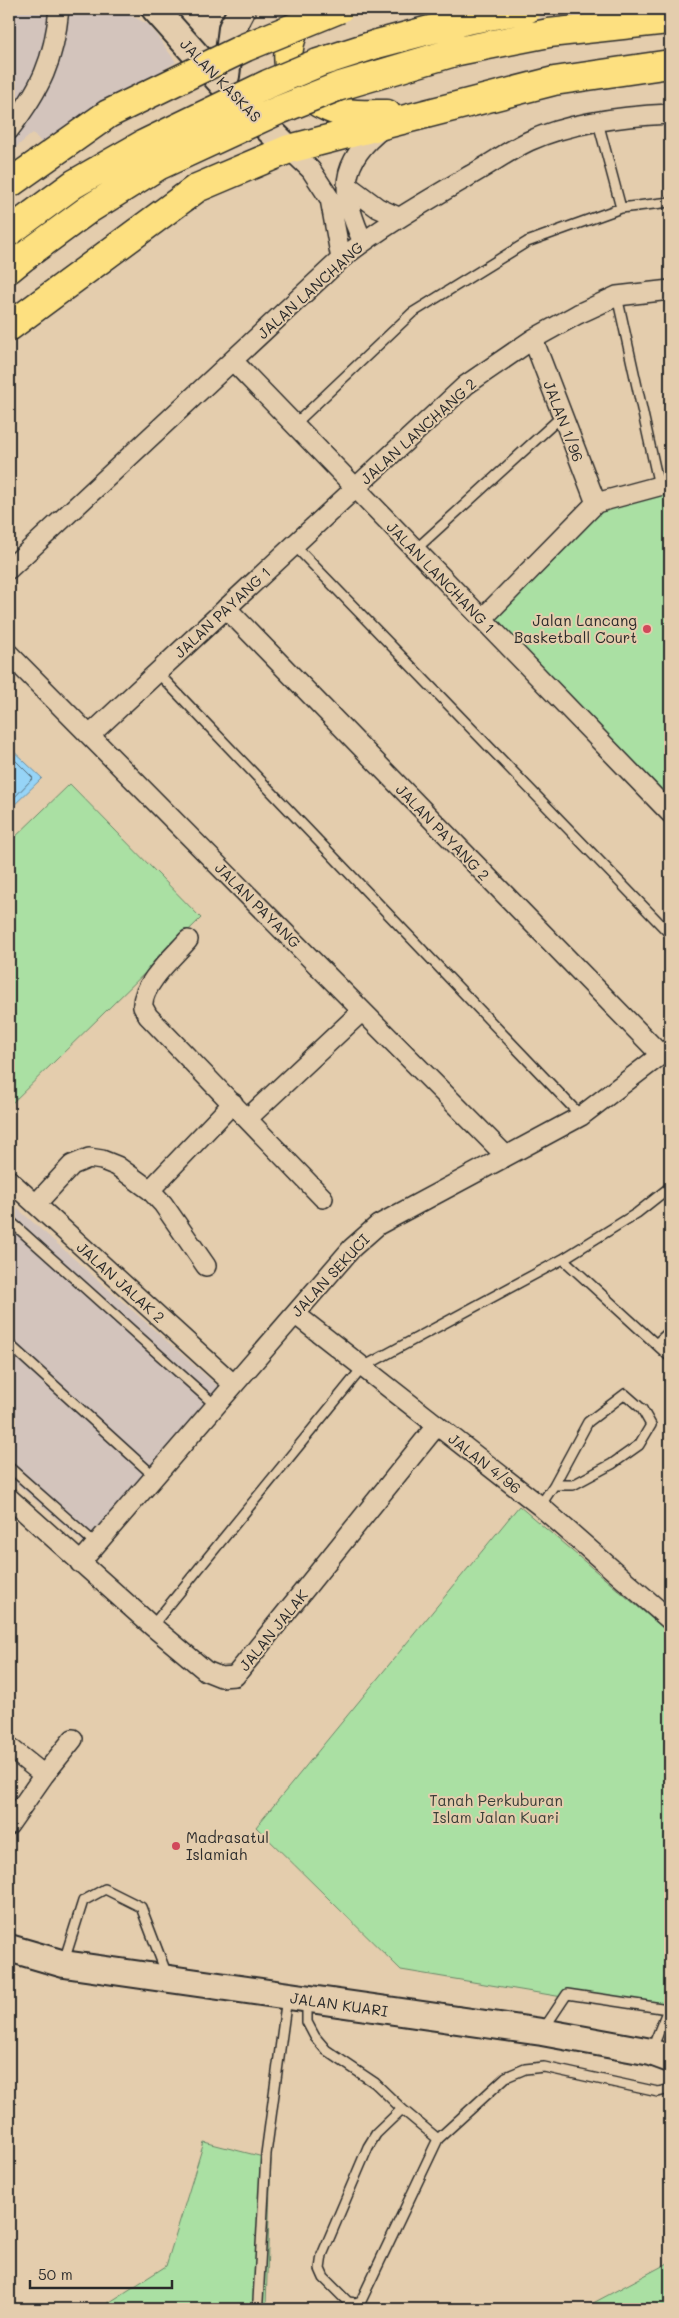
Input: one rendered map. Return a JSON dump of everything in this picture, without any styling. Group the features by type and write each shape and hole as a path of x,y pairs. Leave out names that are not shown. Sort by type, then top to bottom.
{"highway":[{"path":"9,184 108,114 246,48 339,9"},
{"path":"9,232 74,184 144,144 268,84 318,63 378,44 467,20 527,9"},
{"path":"307,10 292,32 288,58 293,80 307,95 330,109 353,114 416,115"},
{"path":"9,269 89,209 158,166 279,110 337,87 402,67 476,48 549,33 670,20"},
{"path":"9,327 197,188 289,149 554,81 670,64"}],"street":[{"path":"9,130 26,107 47,70 56,34 59,9"},
{"path":"225,87 232,28 242,9"},
{"name":"JALAN KASKAS","path":"154,10 225,87 289,149"},
{"name":"JALAN LANCHANG","path":"9,569 341,259 398,217 529,141 558,131 598,122 636,116 670,114"},
{"path":"362,242 353,220 347,184 348,168 366,141 390,123"},
{"path":"289,149 312,170 330,199 341,259"},
{"path":"347,184 378,208 398,217"},
{"name":"JALAN LANCHANG 2","path":"355,489 423,423 466,385 533,339 578,314 618,296 670,290"},
{"name":"JALAN 1/96","path":"533,339 596,503"},
{"name":"JALAN LANCHANG 1","path":"232,361 670,813"},
{"path":"482,619 596,503 665,485"},
{"name":"JALAN PAYANG 1","path":"90,735 355,489"},
{"name":"JALAN PAYANG 2","path":"226,608 666,1052"},
{"name":"JALAN PAYANG","path":"9,654 506,1156"},
{"path":"188,940 153,980 145,993 143,1007 148,1016 323,1198"},
{"path":"247,1119 362,1011"},
{"name":"JALAN SEKUCI","path":"80,1563 352,1248 378,1225 581,1116 666,1052"},
{"path":"150,1190 233,1103"},
{"path":"36,1204 72,1165 89,1158 117,1166 150,1190 163,1204 206,1266"},
{"name":"JALAN JALAK 2","path":"9,1180 233,1384"},
{"name":"JALAN 4/96","path":"295,1314 540,1506 670,1620"},
{"name":"JALAN JALAK","path":"9,1498 80,1563 206,1671 221,1677 236,1676 437,1425"},
{"path":"9,1825 44,1774 73,1739"},
{"path":"9,1747 44,1774"},
{"name":"JALAN KUARI","path":"9,1948 64,1964 542,2032 661,2056"}],"lane":[{"path":"598,122 621,208"},
{"path":"294,425 412,313 527,242 621,208 670,202"},
{"path":"618,296 665,485"},
{"path":"415,550 562,416"},
{"path":"294,545 670,934"},
{"path":"157,672 581,1116"},
{"path":"152,1626 364,1367 564,1258 637,1214 670,1187"},
{"path":"9,1220 215,1405"},
{"path":"564,1258 670,1357"},
{"path":"656,1344 670,1330"},
{"path":"9,1344 154,1476"},
{"path":"540,1506 554,1485 588,1422 626,1394 642,1409 651,1425 639,1445 612,1464 573,1485 554,1485"},
{"path":"9,1467 96,1544"},
{"path":"64,1964 83,1901 106,1889 141,1906 169,1980"},
{"path":"542,2032 568,1994 669,2006 661,2056"},
{"path":"297,1998 315,2037 326,2050 375,2083 438,2139"},
{"path":"258,2301 266,2154 297,1998"},
{"path":"402,2109 376,2134 368,2147 322,2255 320,2268 324,2278 348,2302 356,2303 360,2301 438,2139 506,2077 525,2069 544,2067 565,2070 658,2092 670,2089"}],"shaded area":[{"path":"9,9 119,9 149,25 176,62 42,143 33,133 9,153"},
{"path":"9,1201 221,1389 84,1543 9,1477"}],"green space":[{"path":"670,483 670,813 482,619 596,503"},
{"path":"70,784 201,918 9,1106 9,843"},
{"name":"Tanah Perkuburan Islam Jalan Kuari","path":"519,1506 670,1634 670,2015 401,1970 256,1827"},
{"path":"204,2142 271,2159 266,2305 271,2309 99,2309 166,2266"},
{"path":"670,2262 670,2309 582,2309"}],"water":[{"path":"9,747 42,778 9,810"}],"place":[{"name":"Jalan Lancang Basketball Court","path":"647,629"},
{"name":"Madrasatul Islamiah","path":"176,1846"}]}
